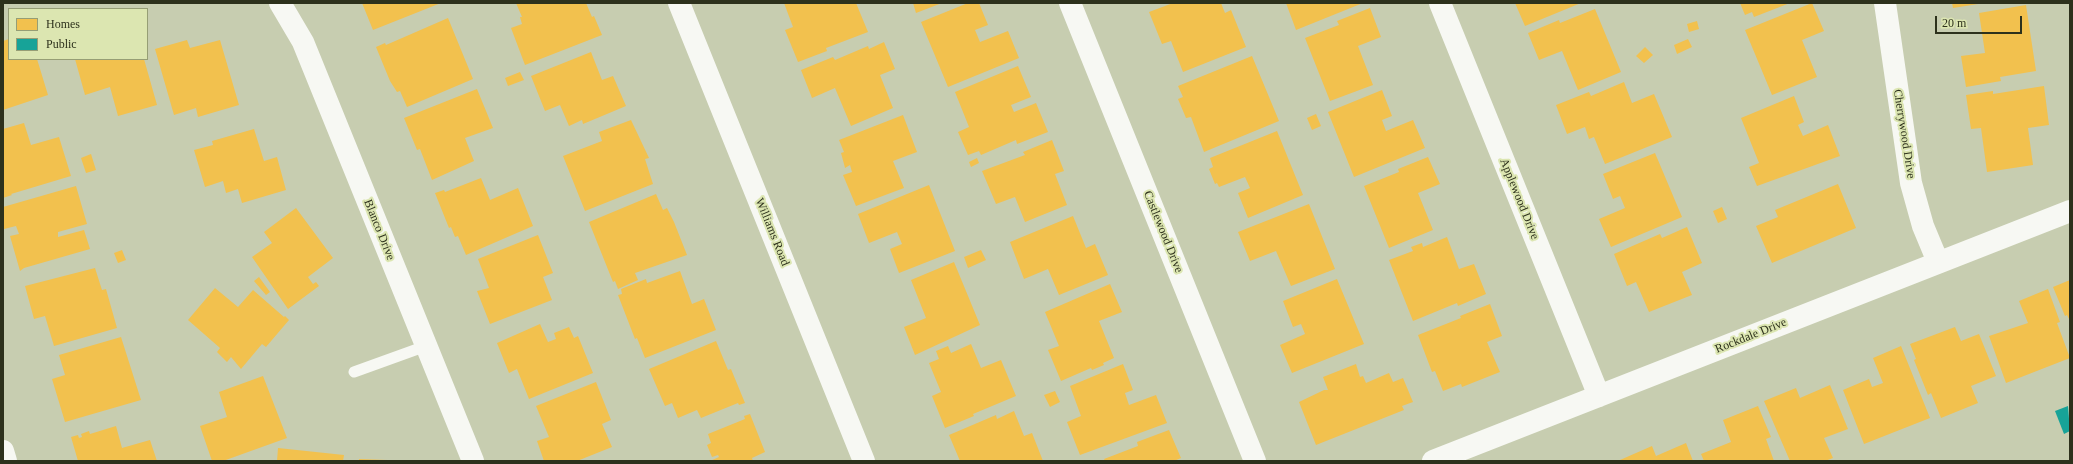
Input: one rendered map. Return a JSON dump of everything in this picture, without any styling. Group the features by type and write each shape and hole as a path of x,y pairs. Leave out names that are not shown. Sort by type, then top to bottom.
{"street":[{"name":"Blanco Drive","path":"280,3 304,42 473,461"},
{"name":"Williams Road","path":"679,3 864,461"},
{"name":"Castlewood Drive","path":"1070,3 1255,461"},
{"name":"Applewood Drive","path":"1440,3 1599,396"},
{"name":"Cherrywood Drive","path":"1885,3 1912,183 1923,226 1938,262"},
{"name":"Rockdale Drive","path":"1433,461 2070,210"},
{"path":"3,451 6,461"}],"lane":[{"path":"354,372 426,346"}],"building: Homes":[{"path":"362,3 441,3 373,30"},
{"path":"516,3 586,3 592,17 594,16 602,35 525,65 511,28 522,24 520,17 522,17"},
{"path":"784,3 856,3 868,32 826,48 827,51 798,62 785,30 793,27"},
{"path":"913,3 942,3 916,13"},
{"path":"968,3 979,3 988,25 975,30 980,42 1008,31 1019,58 948,87 921,22"},
{"path":"1173,3 1221,3 1225,13 1231,10 1246,47 1183,72 1171,41 1162,44 1149,12"},
{"path":"1286,3 1363,3 1296,30"},
{"path":"1515,3 1581,3 1525,26"},
{"path":"1740,3 1790,3 1754,17 1752,12 1745,15"},
{"path":"1812,3 1824,31 1802,40 1817,77 1772,95 1745,30"},
{"path":"1952,3 1978,3 1978,4 1953,8"},
{"path":"2026,5 2036,71 2000,77 2001,81 1966,87 1961,56 1985,53 1979,13"},
{"path":"1370,8 1381,37 1358,46 1373,85 1330,101 1305,38 1339,25 1337,21"},
{"path":"1595,9 1621,72 1578,90 1562,51 1539,60 1528,33 1559,20 1560,23"},
{"path":"448,18 473,79 407,107 400,91 397,92 390,81 376,47 385,43 386,45"},
{"path":"1697,21 1699,29 1689,32 1687,24"},
{"path":"8,39 8,60 37,60 48,95 3,110 3,41"},
{"path":"1688,39 1692,47 1677,54 1674,45"},
{"path":"187,40 190,48 220,40 239,105 198,117 196,108 174,115 155,49"},
{"path":"884,42 895,69 880,75 893,108 851,126 835,88 812,98 801,70 833,57 835,60 868,46 869,49"},
{"path":"1645,47 1653,55 1644,63 1636,56"},
{"path":"591,52 602,80 613,76 626,106 583,124 582,120 569,126 560,105 545,111 531,76"},
{"path":"1252,56 1279,121 1204,152 1191,117 1186,118 1178,99 1183,97 1178,86"},
{"path":"75,60 144,60 157,105 118,116 110,87 85,95"},
{"path":"1018,66 1031,97 1011,105 1014,112 1036,103 1048,132 1017,144 1016,140 981,155 979,151 968,155 958,132 969,127 955,92"},
{"path":"520,72 524,80 508,86 505,78"},
{"path":"1624,82 1632,103 1654,94 1672,137 1605,164 1594,137 1589,139 1585,127 1567,134 1556,105 1589,92 1591,96"},
{"path":"2044,86 2049,125 2028,128 2033,165 1987,172 1981,128 1971,129 1966,95 1993,91 1993,94"},
{"path":"477,89 493,128 465,138 474,161 432,180 420,149 417,150 404,118"},
{"path":"1382,90 1392,116 1382,120 1386,131 1413,120 1425,148 1354,177 1328,112"},
{"path":"1794,96 1804,122 1798,125 1803,136 1828,125 1840,156 1757,186 1749,167 1759,163 1741,118"},
{"path":"1316,114 1321,126 1312,130 1307,118"},
{"path":"903,115 917,152 893,161 904,188 856,206 843,175 852,172 850,165 845,168 841,153 844,152 839,140"},
{"path":"631,120 649,158 645,159 653,184 585,211 563,156 602,141 599,132"},
{"path":"24,123 31,145 59,137 71,176 11,194 12,195 3,198 3,129"},
{"path":"254,129 264,161 277,157 286,190 242,203 238,189 226,193 223,181 205,187 194,150 213,145 212,141"},
{"path":"1277,131 1303,195 1248,218 1238,193 1250,188 1245,177 1219,187 1217,183 1215,184 1209,169 1213,167 1210,158"},
{"path":"1052,140 1064,171 1055,174 1067,205 1025,222 1015,197 996,204 982,171 1025,155 1023,152"},
{"path":"1655,153 1682,217 1611,247 1599,219 1625,208 1620,196 1613,199 1603,174"},
{"path":"91,154 96,170 86,173 81,158"},
{"path":"1428,157 1440,184 1418,193 1433,230 1389,248 1364,186 1399,172 1398,169"},
{"path":"977,158 979,163 971,167 969,162"},
{"path":"481,178 490,200 518,188 533,226 466,255 458,236 455,237 451,227 449,228 435,193 444,190 445,192"},
{"path":"1838,184 1856,228 1772,263 1756,226 1778,217 1775,210"},
{"path":"929,185 955,251 899,273 890,249 902,244 897,232 869,243 858,214"},
{"path":"76,186 87,224 58,232 58,237 84,230 90,249 24,268 20,271 10,236 19,234 16,226 4,229 3,207"},
{"path":"656,194 663,210 667,208 687,255 635,273 638,280 618,289 615,281 613,282 589,222"},
{"path":"1309,204 1335,269 1291,286 1276,251 1250,261 1238,232"},
{"path":"1722,207 1727,219 1718,223 1713,211"},
{"path":"296,208 333,258 308,277 313,284 316,282 319,286 288,309 252,257 272,243 264,232"},
{"path":"1073,216 1086,248 1095,244 1108,275 1059,295 1048,269 1024,279 1010,242"},
{"path":"1687,227 1702,263 1682,272 1692,295 1649,312 1636,282 1627,286 1614,254 1660,234 1662,238"},
{"path":"538,235 553,273 543,277 552,300 490,324 477,291 489,288 478,259"},
{"path":"1447,237 1459,269 1474,264 1486,294 1458,306 1457,303 1413,321 1389,260 1413,251 1411,247 1422,243 1423,247"},
{"path":"122,250 126,260 118,263 114,253"},
{"path":"981,250 986,260 968,268 964,257"},
{"path":"954,262 980,325 915,355 904,327 926,318 911,280"},
{"path":"95,268 102,290 106,289 117,328 54,346 45,316 34,319 25,286"},
{"path":"680,271 692,304 704,299 716,330 645,358 637,338 635,339 618,295 622,294 621,289 646,279 647,283"},
{"path":"259,277 270,292 266,295 254,281"},
{"path":"1337,279 1364,344 1292,373 1280,345 1305,334 1301,324 1293,327 1283,301"},
{"path":"2070,280 2070,321 2067,315 2065,316 2053,287"},
{"path":"1110,284 1122,312 1099,321 1114,358 1103,363 1104,365 1092,370 1091,368 1061,381 1048,350 1059,346 1045,312"},
{"path":"215,288 238,307 253,290 289,320 266,347 262,344 241,369 231,357 227,362 217,352 220,348 188,320"},
{"path":"2048,289 2060,322 2057,323 2070,358 2006,383 1989,336 2028,323 2019,301"},
{"path":"1490,304 1502,336 1487,342 1500,372 1462,387 1461,384 1443,391 1435,371 1432,372 1418,335 1461,318 1460,316"},
{"path":"540,324 548,342 556,339 554,333 569,327 574,338 578,336 593,373 529,399 517,369 509,373 497,343"},
{"path":"1955,327 1961,341 1979,334 1996,376 1971,386 1978,403 1941,418 1931,393 1928,395 1914,360 1916,359 1910,344"},
{"path":"121,337 141,400 65,422 52,379 65,375 59,355"},
{"path":"716,341 728,370 731,369 745,403 739,405 738,403 701,418 697,410 678,418 672,403 665,406 649,369"},
{"path":"971,344 981,368 1001,360 1016,396 973,414 974,416 945,428 932,396 941,392 929,363 939,359 936,351 948,346 951,353"},
{"path":"1901,346 1930,418 1864,444 1843,390 1869,379 1872,387 1883,383 1873,358"},
{"path":"1123,364 1133,390 1125,393 1129,405 1156,395 1167,423 1080,455 1067,422 1081,416 1070,386"},
{"path":"1356,364 1360,377 1363,376 1366,383 1389,373 1393,382 1403,378 1413,402 1402,406 1404,410 1316,445 1299,402 1324,390 1328,390 1323,377"},
{"path":"263,376 287,438 223,461 212,461 200,426 227,417 219,392"},
{"path":"596,382 611,420 602,424 612,447 577,461 544,461 537,441 549,437 536,406"},
{"path":"1830,385 1848,429 1824,438 1833,458 1825,461 1790,461 1764,401 1796,388 1800,398"},
{"path":"1055,391 1060,402 1050,407 1044,395"},
{"path":"1758,406 1771,437 1766,439 1774,461 1704,461 1701,454 1731,442 1723,420"},
{"path":"1014,411 1024,436 1032,433 1043,461 960,461 949,435 996,415 997,419"},
{"path":"750,414 765,452 752,458 753,461 710,461 719,457 718,455 712,457 707,445 711,443 708,434 745,419 744,416"},
{"path":"116,426 122,448 150,440 157,461 78,461 71,437 78,435 79,438 82,437 81,434 89,431 90,434"},
{"path":"1169,430 1181,458 1174,461 1105,461 1104,459 1138,446 1137,442"},
{"path":"1686,443 1693,461 1620,460 1652,446 1656,456"},
{"path":"278,448 344,455 343,461 277,461"},
{"path":"359,459 387,460 359,461"}],"building: Public":[{"path":"2068,406 2070,431 2064,434 2055,411"}]}
